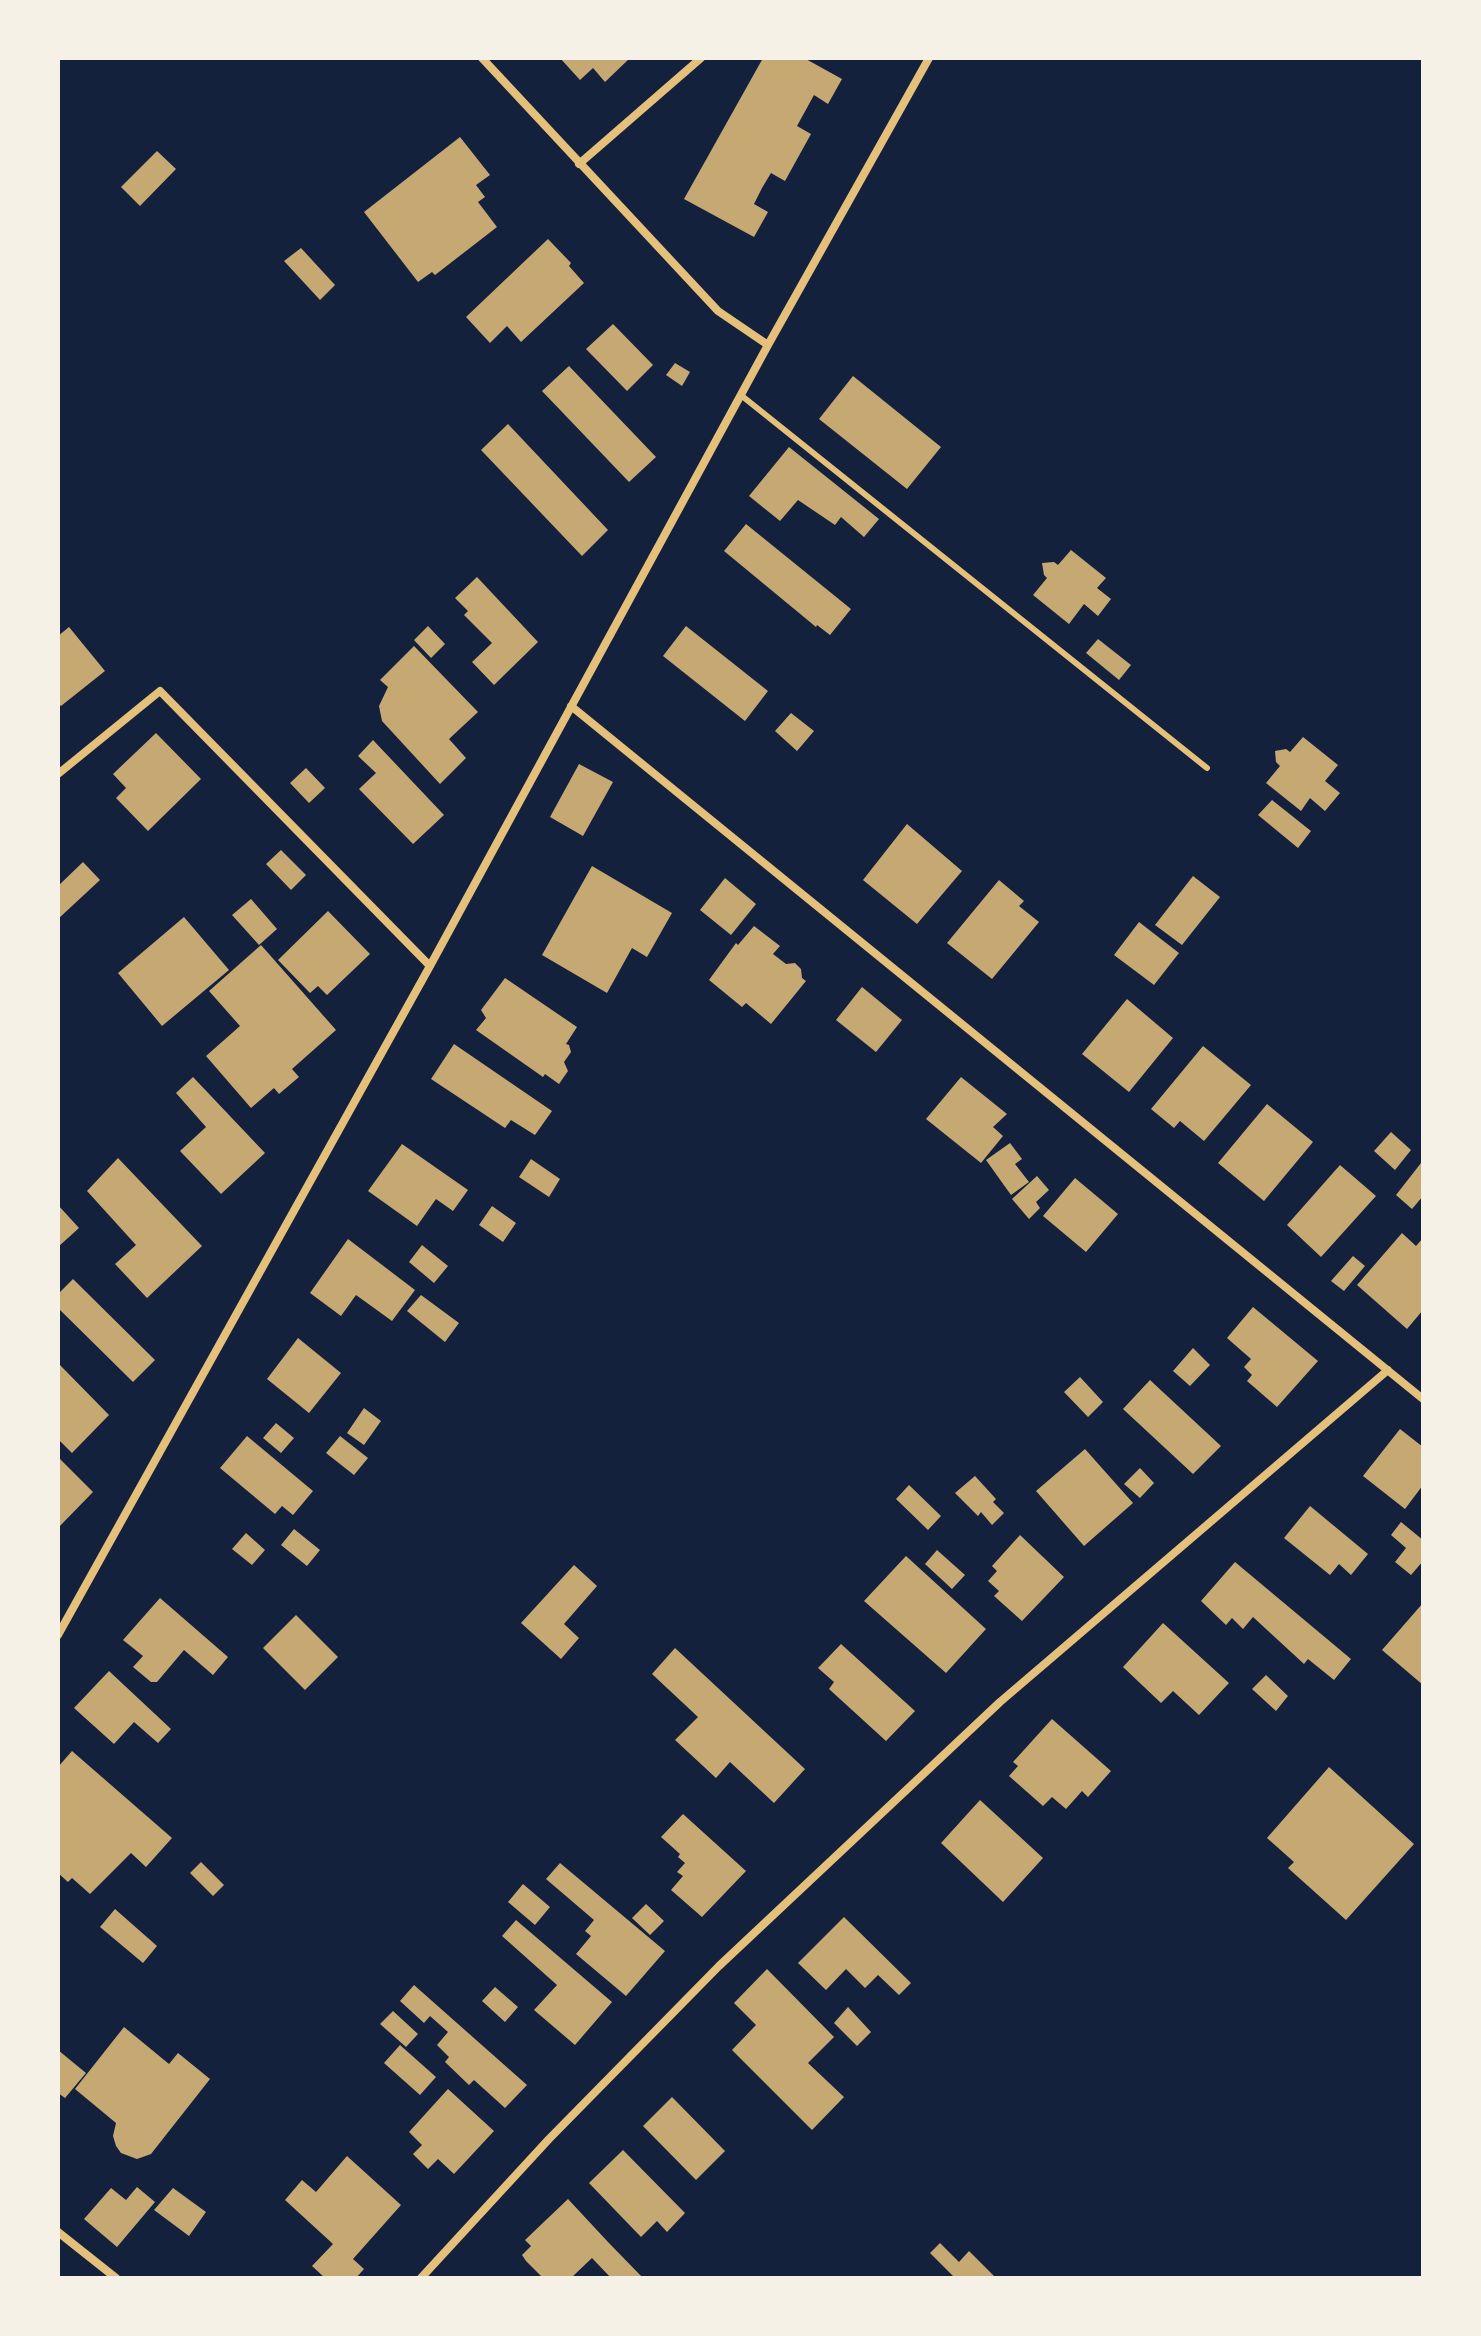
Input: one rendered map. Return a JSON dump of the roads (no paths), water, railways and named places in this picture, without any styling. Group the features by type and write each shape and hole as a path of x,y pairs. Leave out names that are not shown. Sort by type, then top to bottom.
{"street":[{"path":"482,58 718,311 768,345"},
{"path":"579,164 701,58"},
{"path":"58,1635 929,58"},
{"path":"58,774 160,691 430,966"},
{"path":"571,706 1423,1399"},
{"path":"421,2278 549,2139 719,1966 1000,1702 1388,1370"},
{"path":"58,2232 116,2278"}],"lane":[{"path":"742,396 1207,768"}]}
